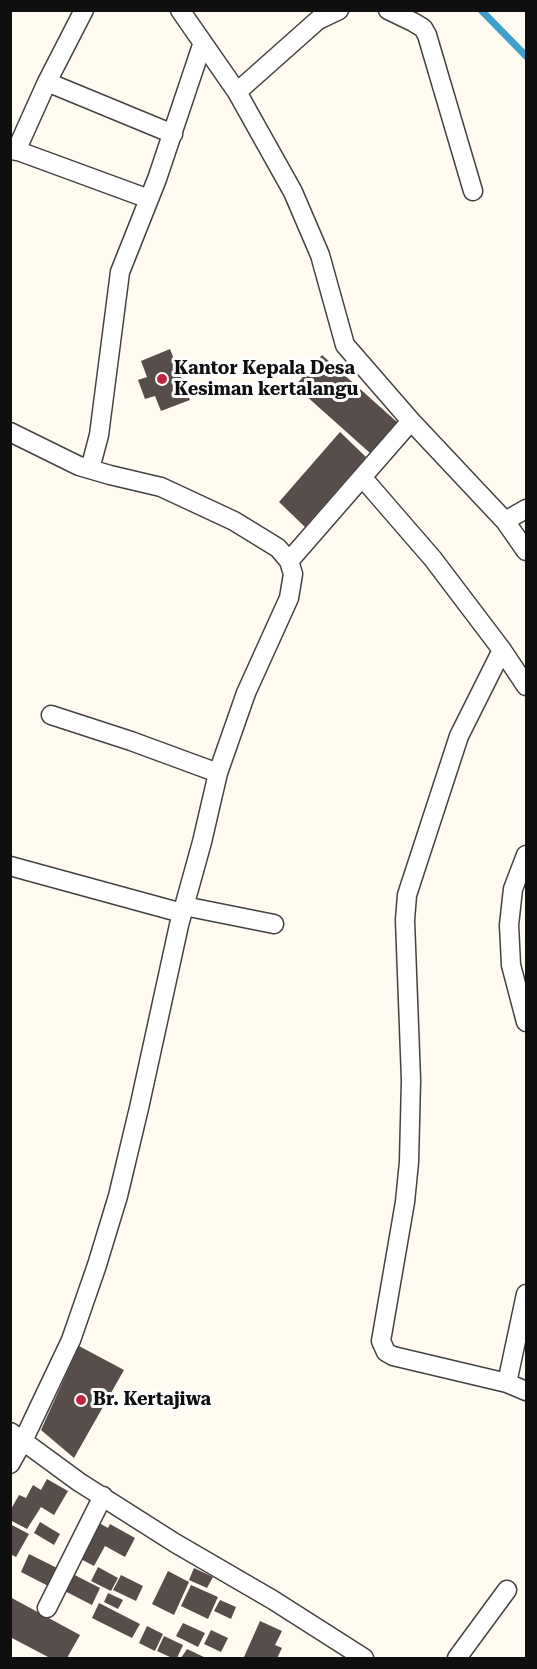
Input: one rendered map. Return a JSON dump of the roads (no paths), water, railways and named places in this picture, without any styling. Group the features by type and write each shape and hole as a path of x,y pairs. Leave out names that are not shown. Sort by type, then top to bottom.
{"street":[{"path":"84,10 13,150 149,199"},
{"path":"180,10 202,45 237,92 293,192 320,255 345,345 411,422 505,521 526,551"},
{"path":"237,92 315,15 339,10"},
{"path":"388,10 423,28 427,35 473,190"},
{"path":"90,469 99,435 120,272 173,134 202,45"},
{"path":"47,82 173,134"},
{"path":"289,561 411,422"},
{"path":"10,432 79,466 149,483 181,495 234,521 278,548 289,561 293,574 289,598 246,693 218,773 183,910 118,1196 97,1265 72,1340 17,1437 10,1464"},
{"path":"362,477 433,559 502,650 526,686"},
{"path":"505,521 526,509"},
{"path":"502,650 459,736 407,895 405,920 411,1080 409,1162 405,1202 381,1341 386,1352 393,1356 507,1383 526,1391"},
{"path":"51,715 218,773"},
{"path":"526,855 513,889 509,925 511,964 526,1022"},
{"path":"10,866 183,910 274,924"},
{"path":"507,1383 526,1294"},
{"path":"17,1437 69,1475 176,1543 273,1600 364,1659"},
{"path":"47,1608 103,1496"},
{"path":"456,1659 507,1590"}],"waterway":[{"path":"481,10 526,56"}],"place":[{"name":"Kantor Kepala Desa Kesiman kertalangu","path":"162,379"},
{"name":"Br. Kertajiwa","path":"81,1400"}]}
